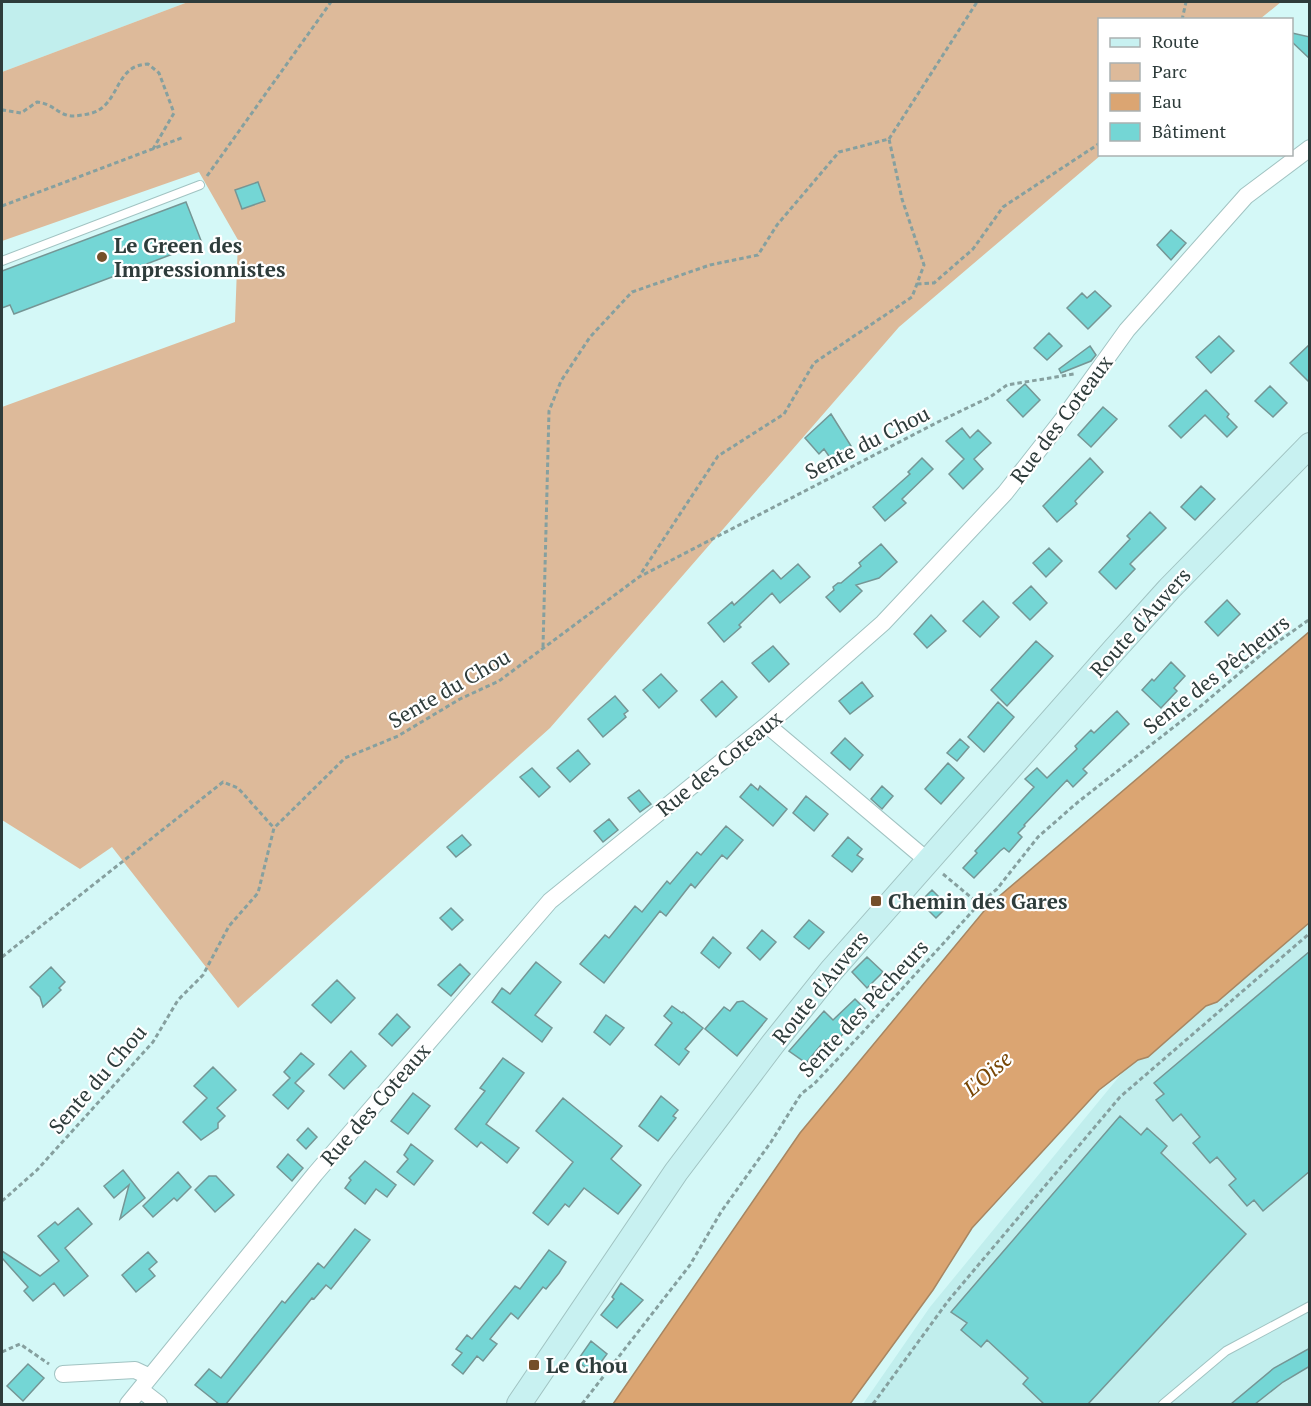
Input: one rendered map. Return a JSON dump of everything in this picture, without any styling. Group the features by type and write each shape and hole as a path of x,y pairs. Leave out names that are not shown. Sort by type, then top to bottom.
{"main road":[{"name":"Route d'Auvers","path":"519,1404 676,1172 831,971 1170,589 1310,445"}],"street":[{"name":"Rue des Coteaux","path":"129,1404 315,1174 550,901 767,724 883,623 1005,493 1127,330 1246,196 1310,148"},
{"path":"767,724 928,861"},
{"path":"63,1374 135,1370 159,1404"}],"lane":[{"path":"2,261 200,185"},
{"path":"1163,1404 1226,1351 1310,1306"}],"path":[{"path":"200,185 224,155 331,2"},
{"path":"543,648 549,411 561,381 584,346 632,292 710,265 758,255 777,225 839,152 889,140 977,2"},
{"path":"1182,18 1186,2"},
{"path":"2,111 21,113 37,102 49,103 66,116 78,116 98,111 111,96 123,76 137,64 148,64 159,73 174,113 153,148"},
{"path":"2,206 184,137"},
{"path":"639,577 718,456 784,414 814,363 912,297 924,265 902,199 889,140"},
{"path":"917,284 934,282 973,249 1003,207 1098,144"},
{"name":"Sente du Chou","path":"2,1201 37,1170 153,1042 178,1000 203,975 230,926 258,893 274,828 345,758 398,736 460,699 499,681 639,577 990,397 1007,385 1099,370"},
{"name":"Sente des Pêcheurs","path":"582,1404 690,1265 721,1212 771,1142 801,1094 814,1084 855,1041 979,904 997,889 1038,837 1078,801 1202,705 1269,648 1310,619"},
{"path":"2,957 75,902 223,782 238,788 274,828"},
{"path":"928,861 979,904"},
{"path":"873,1404 948,1301 1120,1097 1310,933"},
{"path":"2,1352 20,1344 63,1374"}],"shaded area":[{"path":"2,2 188,2 2,72"},
{"path":"1309,913 1309,1404 863,1404 930,1307 1131,1062"}],"green space":[{"path":"188,2 1281,2 1261,18 1098,18 1098,156 1100,156 899,327 550,728 238,1008 112,847 80,869 2,820 2,407 235,322 238,240 199,172 2,241 2,72"}],"water":[{"name":"L'Oise","path":"1309,632 1309,923 1217,1002 1206,1006 1148,1057 1138,1060 1099,1090 972,1228 933,1290 850,1404 613,1404 800,1133 989,905"}],"building":[{"path":"1293,33 1310,37 1310,59 1293,43"},
{"path":"258,182 265,201 242,209 235,190"},
{"name":"Le Green des Impressionnistes","path":"186,202 202,243 14,314 10,305 2,308 2,271"},
{"path":"1171,230 1186,243 1171,260 1157,245"},
{"path":"1095,291 1111,306 1088,329 1067,308 1082,293 1087,298"},
{"path":"1049,333 1062,346 1047,360 1034,348"},
{"path":"1219,336 1234,351 1211,373 1196,357"},
{"path":"1310,344 1310,383 1290,363"},
{"path":"1090,346 1096,355 1091,361 1061,373 1059,369"},
{"path":"1025,384 1040,400 1023,417 1007,400"},
{"path":"1270,386 1287,403 1273,417 1255,401"},
{"path":"1206,390 1229,414 1227,417 1237,427 1227,437 1205,415 1181,438 1169,426"},
{"path":"1103,407 1117,419 1091,447 1078,435"},
{"path":"831,414 851,446 844,453 831,459 824,449 819,454 805,438"},
{"path":"962,428 970,438 978,430 991,443 974,459 983,469 963,489 949,474 964,459 946,441"},
{"path":"922,458 933,469 902,499 906,503 885,521 873,507 910,474 908,472"},
{"path":"1090,458 1103,472 1075,501 1077,504 1057,522 1043,506"},
{"path":"1201,486 1215,499 1195,520 1181,507"},
{"path":"1150,512 1166,528 1130,564 1135,569 1116,589 1099,572 1130,539 1127,536"},
{"path":"881,544 897,562 879,578 856,585 862,591 840,612 826,597 834,590 833,587 861,566 859,563"},
{"path":"1049,548 1062,561 1046,577 1033,563"},
{"path":"798,564 810,577 780,603 772,593 724,642 708,623 732,602 734,605 773,570 781,579"},
{"path":"1031,586 1047,603 1030,620 1013,603"},
{"path":"1227,600 1240,614 1218,636 1205,622"},
{"path":"983,601 999,617 980,637 963,621"},
{"path":"931,615 946,631 927,648 914,634"},
{"path":"1036,641 1053,656 1007,706 991,690"},
{"path":"773,646 789,664 769,682 752,663"},
{"path":"1171,662 1185,676 1174,688 1177,691 1161,708 1142,690 1152,679 1154,681"},
{"path":"661,674 677,691 659,708 643,690"},
{"path":"722,681 737,697 716,717 701,700"},
{"path":"862,682 873,696 850,714 839,701"},
{"path":"615,696 628,711 624,714 626,717 603,737 588,719"},
{"path":"998,702 1014,717 984,752 968,737"},
{"path":"1117,711 1129,724 1083,769 1087,773 1073,787 1067,780 1024,825 1018,833 1022,837 1009,852 1004,848 974,878 963,868 977,853 975,851 1034,787 1025,779 1037,768 1047,778 1077,749 1075,746 1091,730 1094,733"},
{"path":"845,738 863,755 850,770 831,753"},
{"path":"960,739 969,747 957,761 947,753"},
{"path":"578,750 590,764 570,782 557,768"},
{"path":"948,763 964,778 941,804 925,789"},
{"path":"532,768 550,787 539,797 520,777"},
{"path":"751,784 758,790 760,786 787,809 773,826 740,797"},
{"path":"882,786 893,796 882,809 871,799"},
{"path":"639,790 651,804 640,812 628,798"},
{"path":"806,796 828,814 814,831 793,813"},
{"path":"609,819 618,830 603,842 594,831"},
{"path":"726,826 743,840 727,859 722,855 695,888 691,884 666,916 660,911 604,983 580,964 605,935 609,938 635,906 642,912 667,881 670,884 697,852 701,855"},
{"path":"462,835 471,845 456,857 447,847"},
{"path":"848,837 862,849 857,855 863,859 852,872 832,856"},
{"path":"932,890 948,906 936,918 920,902"},
{"path":"451,908 463,920 452,930 440,918"},
{"path":"809,920 824,932 809,949 794,937"},
{"path":"762,930 776,942 760,960 747,948"},
{"path":"713,937 731,953 719,968 701,953"},
{"path":"1310,951 1310,1171 1263,1211 1254,1200 1247,1206 1229,1185 1236,1179 1217,1157 1210,1163 1193,1143 1200,1137 1181,1114 1173,1121 1156,1100 1164,1094 1154,1083"},
{"path":"867,957 883,972 867,988 852,972"},
{"path":"536,962 561,982 535,1015 552,1028 542,1042 492,1002 502,988 510,994"},
{"path":"460,964 470,974 451,996 438,985"},
{"path":"51,967 65,982 59,988 61,990 43,1007 40,997 30,987"},
{"path":"337,980 355,998 331,1023 312,1005"},
{"path":"855,999 865,1009 845,1028 847,1030 831,1046 825,1040 806,1063 789,1051 824,1011 833,1020"},
{"path":"743,1001 767,1019 737,1056 705,1029 724,1007 730,1011 737,1002"},
{"path":"672,1006 703,1028 685,1049 689,1052 679,1065 655,1045 672,1023 664,1016"},
{"path":"397,1014 410,1027 392,1046 379,1034"},
{"path":"606,1015 624,1028 610,1045 594,1032"},
{"path":"351,1051 366,1066 344,1089 329,1075"},
{"path":"301,1053 314,1064 295,1083 304,1091 288,1109 273,1095 290,1078 284,1072"},
{"path":"503,1058 524,1073 486,1124 519,1148 507,1163 481,1142 477,1147 455,1129 485,1091 480,1088"},
{"path":"213,1067 236,1090 217,1108 225,1116 218,1123 218,1128 201,1140 183,1122 207,1098 194,1086"},
{"path":"413,1093 430,1106 408,1134 391,1121"},
{"path":"661,1096 678,1110 673,1116 676,1118 658,1141 639,1126"},
{"path":"563,1098 622,1146 611,1159 641,1185 618,1214 584,1188 569,1207 565,1204 548,1225 533,1213 573,1162 536,1131"},
{"path":"1120,1116 1141,1135 1147,1128 1167,1146 1161,1153 1246,1234 1088,1404 1044,1404 1023,1384 1028,1378 987,1340 981,1347 961,1330 967,1323 951,1312"},
{"path":"308,1128 317,1137 306,1149 297,1140"},
{"path":"411,1144 433,1161 414,1185 397,1172 408,1159 404,1155"},
{"path":"288,1154 303,1168 292,1181 277,1167"},
{"path":"365,1161 396,1185 387,1197 376,1189 365,1204 345,1188 351,1180 349,1178"},
{"path":"123,1170 145,1198 120,1219 129,1185 114,1198 104,1186"},
{"path":"178,1172 191,1187 177,1201 174,1198 153,1217 143,1206"},
{"path":"209,1176 216,1176 234,1195 215,1212 195,1190"},
{"path":"78,1208 92,1224 65,1248 88,1276 64,1296 54,1283 33,1301 24,1291 28,1287 2,1258 2,1251 40,1276 59,1261 38,1236 55,1222 58,1225"},
{"path":"355,1229 370,1240 331,1289 326,1285 314,1299 312,1298 226,1404 219,1404 195,1385 209,1369 221,1378 282,1301 285,1303 318,1263 324,1268"},
{"path":"549,1250 566,1262 559,1273 546,1289 543,1287 518,1319 511,1313 490,1339 497,1344 483,1361 477,1356 463,1374 452,1365 462,1353 456,1349 467,1335 472,1339 515,1286 520,1289"},
{"path":"148,1252 157,1262 149,1269 155,1276 136,1292 122,1275"},
{"path":"621,1283 643,1300 617,1328 601,1315 614,1299 612,1297"},
{"path":"591,1341 607,1354 593,1373 577,1361"},
{"path":"1310,1348 1310,1366 1283,1382 1255,1404 1231,1404 1274,1368"},
{"path":"28,1364 44,1378 23,1401 7,1386"}],"place":[{"name":"Le Green des Impressionnistes","path":"102,257"},
{"name":"Chemin des Gares","path":"876,901"},
{"name":"Le Chou","path":"534,1365"}]}
